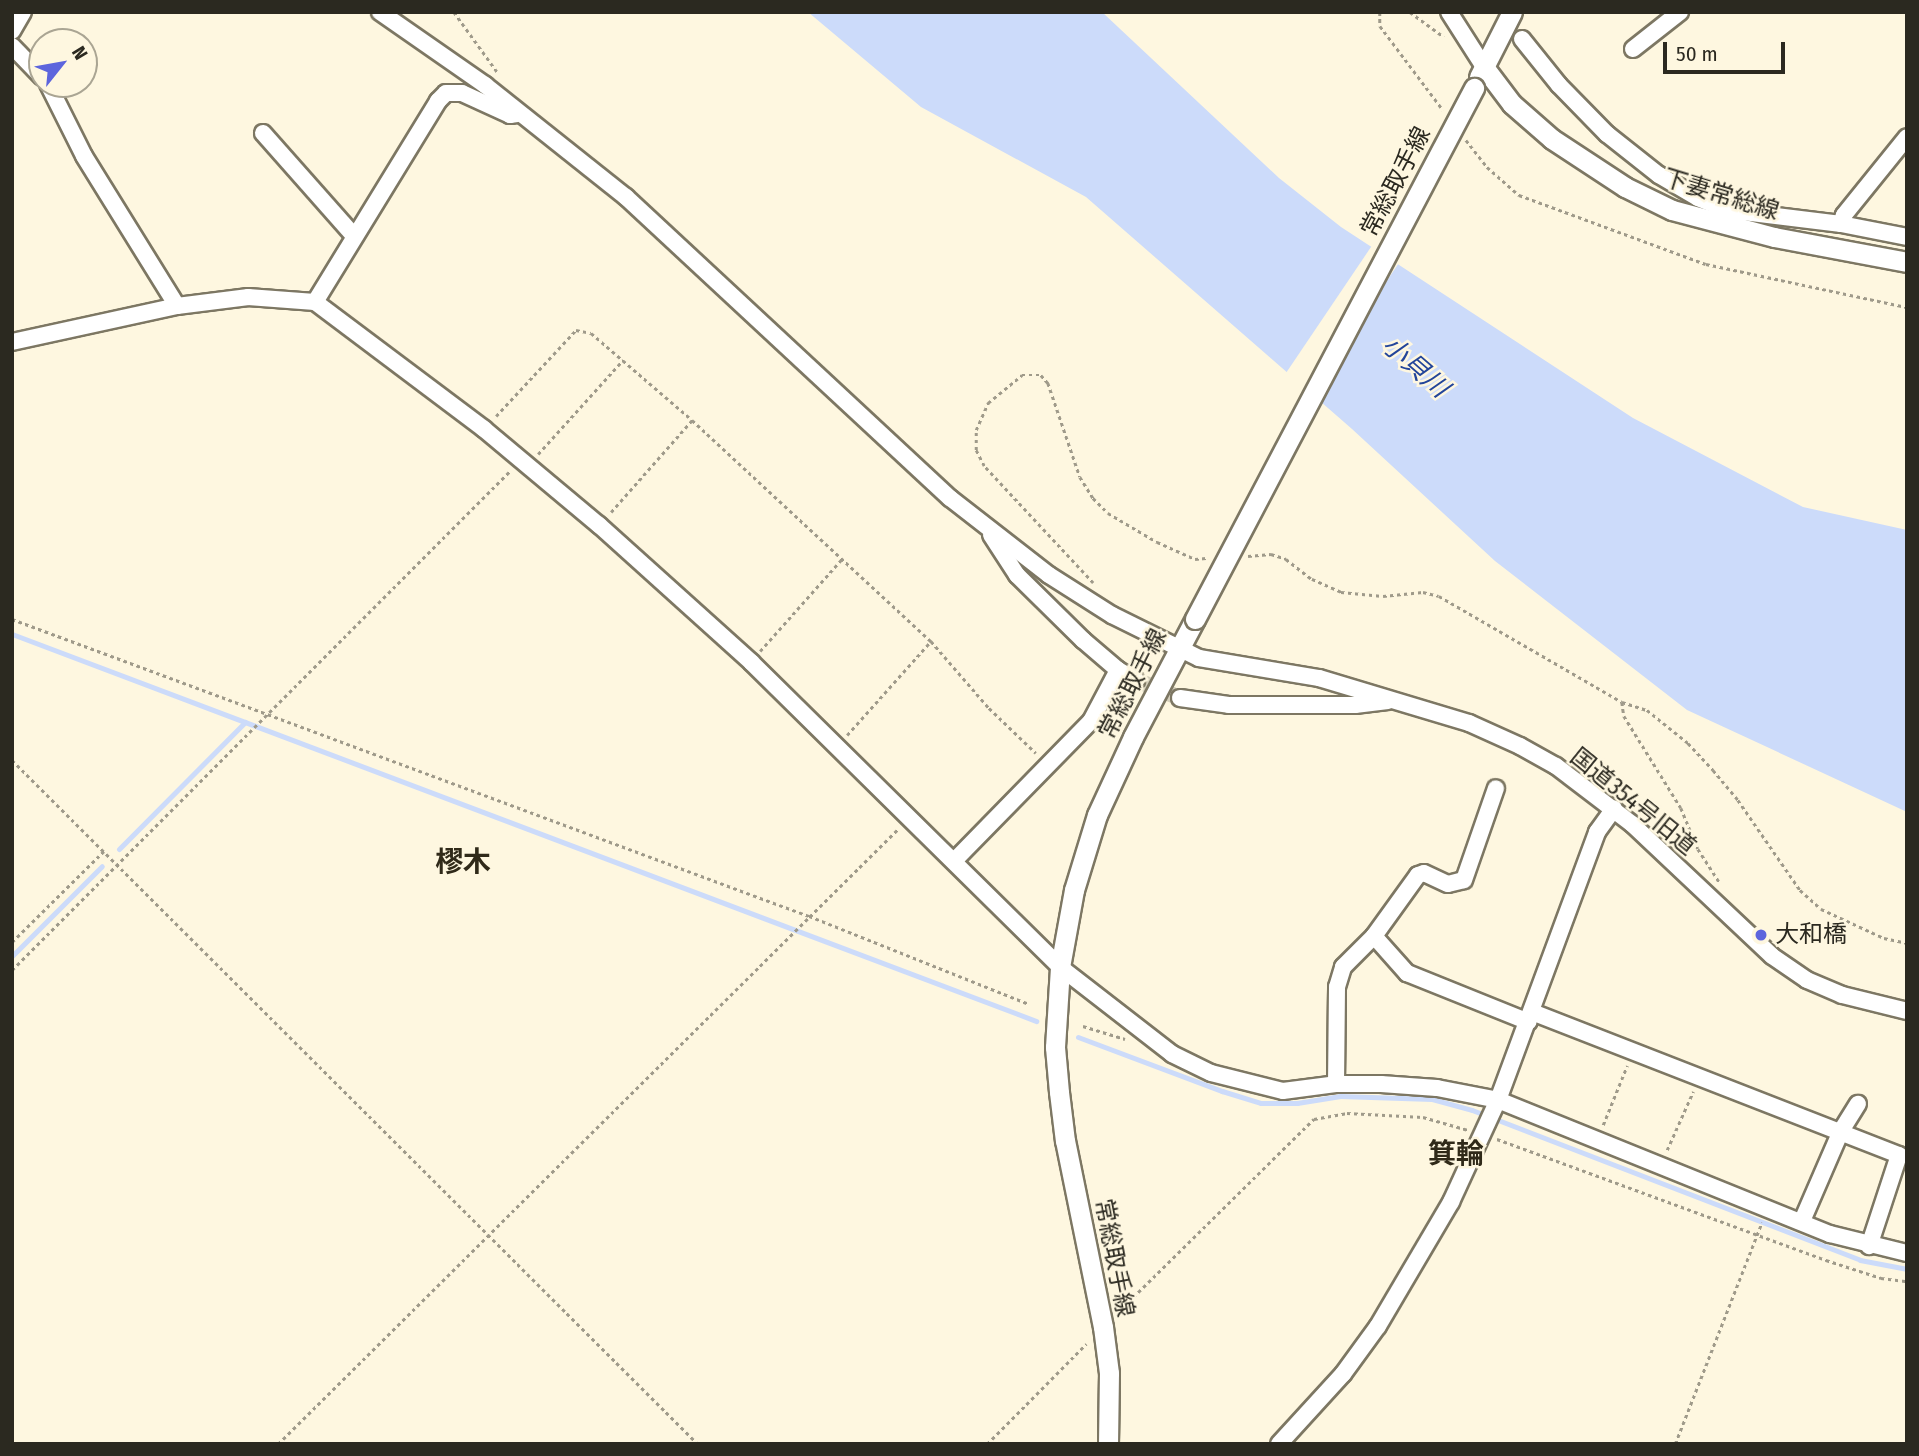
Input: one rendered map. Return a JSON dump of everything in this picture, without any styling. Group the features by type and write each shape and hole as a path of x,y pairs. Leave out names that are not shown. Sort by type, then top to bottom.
{"main road":[{"name":"常総取手線","path":"1108,1444 1109,1373 1103,1327 1065,1141 1055,1047 1060,967 1074,890 1097,815 1133,737 1512,12"},
{"name":"下妻常総線","path":"1483,67 1512,104 1578,157 1625,187 1672,210 1726,218 1907,262"}],"street":[{"path":"12,32 23,12"},
{"name":"国道354号旧道","path":"380,12 485,85 625,197 950,498 989,530 1112,615 1179,651 1221,664 1319,678 1469,723 1520,746 1556,766 1614,809 1772,956 1807,980 1842,995 1907,1011"},
{"path":"1449,12 1483,67"},
{"path":"1633,49 1680,12"},
{"path":"1522,39 1575,102 1632,156 1726,218 1841,224 1907,237"},
{"path":"12,46 28,63"},
{"path":"315,302 438,100 446,93 462,93 510,116 520,113"},
{"path":"55,98 84,156 177,306"},
{"path":"264,133 354,236"},
{"path":"1841,224 1844,215 1907,137"},
{"path":"12,342 177,306 248,297 315,302 484,429 599,525 751,662 1060,967 1172,1054 1211,1073 1283,1091 1336,1084 1437,1088 1497,1104 1869,1246 1907,1253"},
{"path":"989,530 1002,556 1017,575 1118,670 1136,680"},
{"path":"954,861 1091,721 1118,670"},
{"path":"1180,698 1229,705 1355,705 1394,700"},
{"path":"1336,1084 1339,977 1343,967 1374,936 1418,875 1424,873 1448,884 1464,880 1496,788"},
{"path":"1279,1444 1335,1384 1378,1326 1445,1214 1497,1104 1597,832 1614,809"},
{"path":"1374,936 1408,973 1530,1017 1625,1046 1632,1053 1700,1076 1899,1156 1869,1246"},
{"path":"1802,1221 1841,1132 1858,1104"}],"path":[{"path":"454,12 503,80"},
{"path":"1380,12 1380,26 1446,115"},
{"path":"1410,12 1450,38"},
{"path":"1463,136 1487,167 1519,195 1706,264 1907,307"},
{"path":"484,429 576,330 591,333 692,421 931,641 989,708 1049,765"},
{"path":"12,970 265,716 525,462 623,360"},
{"path":"1098,588 984,466 976,450 976,429 988,403 1022,374 1041,375 1048,383 1080,477 1108,513 1168,547 1195,559 1207,558"},
{"path":"599,525 692,421"},
{"path":"1243,556 1271,554 1286,559 1312,579 1341,592 1374,596 1423,592 1439,596 1622,702 1647,710 1688,743 1738,800 1800,890 1821,909 1884,938 1907,943"},
{"path":"751,662 842,559"},
{"path":"12,619 265,716 809,916 1027,1003"},
{"path":"837,746 931,641"},
{"path":"1622,702 1625,716 1681,808 1698,849"},
{"path":"12,760 698,1444"},
{"path":"278,1444 909,817"},
{"path":"12,942 104,851"},
{"path":"1596,1141 1632,1053"},
{"path":"1661,1165 1700,1076"},
{"path":"987,1444 1314,1119 1347,1113 1423,1117 1485,1130 1858,1271 1881,1278 1907,1280"},
{"path":"1675,1444 1760,1228"}],"water":[{"name":"小貝川","path":"808,12 1102,12 1279,178 1341,227 1633,418 1803,507 1907,530 1907,812 1687,710 1495,561 1352,429 1086,197 921,107"}],"pier":[{"path":"1373,244 1400,262 1309,395 1283,377"}],"waterway":[{"path":"12,634 1036,1021"},
{"path":"119,849 245,722"},
{"path":"12,956 102,866"},
{"path":"1078,1037 1261,1103 1297,1103 1340,1096 1432,1099 1472,1110 1860,1260 1907,1269"}],"tunnel":[{"path":"1136,680 1180,698"}],"place":[{"name":"大和橋","path":"1761,935"}],"district":[{"name":"樛木","path":"463,862"},
{"name":"箕輪","path":"1456,1154"}]}
